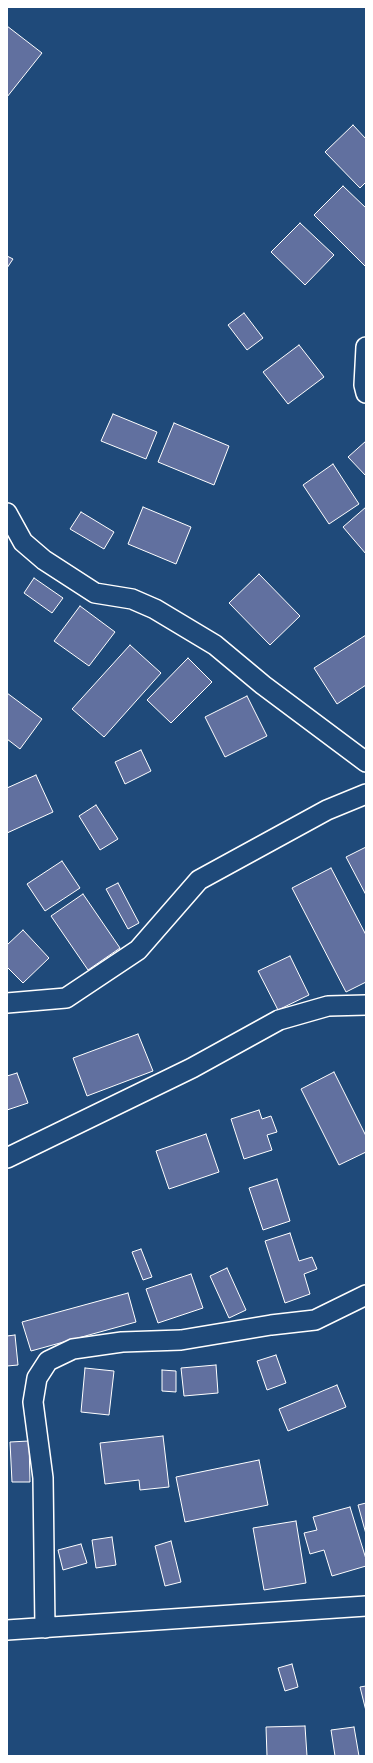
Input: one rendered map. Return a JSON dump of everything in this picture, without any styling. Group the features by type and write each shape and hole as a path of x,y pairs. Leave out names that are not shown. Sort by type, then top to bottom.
{"street":[{"path":"366,347 364,385 366,393"},
{"path":"7,513 23,542 44,560 95,593 132,599 155,609 215,645 263,686 366,762"},
{"path":"7,1003 66,998 138,950 199,880 327,810 366,794"},
{"path":"7,1158 192,1068 279,1020 328,1006 366,1005"},
{"path":"45,1628 43,1478 33,1402 37,1378 48,1361 73,1349 122,1342 181,1340 271,1325 315,1320 366,1295"},
{"path":"7,1630 366,1606"}],"building":[{"path":"7,26 42,53 7,97"},
{"path":"353,125 366,139 366,182 360,188 325,152"},
{"path":"343,186 366,208 366,267 314,215"},
{"path":"300,223 334,255 305,285 271,252"},
{"path":"7,256 13,259 7,268"},
{"path":"244,313 263,338 247,350 228,325"},
{"path":"299,345 324,377 288,404 263,372"},
{"path":"113,414 157,432 146,459 101,441"},
{"path":"174,423 229,446 214,485 158,462"},
{"path":"366,441 366,476 348,457"},
{"path":"333,464 359,504 329,524 303,485"},
{"path":"143,507 191,527 176,564 128,544"},
{"path":"366,507 366,554 343,527"},
{"path":"81,512 114,532 104,549 70,529"},
{"path":"259,574 300,616 270,645 229,603"},
{"path":"34,578 63,598 52,613 24,593"},
{"path":"80,606 115,632 89,666 54,641"},
{"path":"366,635 366,685 337,704 314,668"},
{"path":"130,645 161,673 104,737 72,709"},
{"path":"188,658 212,682 171,723 147,700"},
{"path":"7,693 42,719 20,749 7,739"},
{"path":"247,696 267,736 225,757 205,717"},
{"path":"141,750 151,771 125,784 115,762"},
{"path":"36,775 53,812 7,833 7,788"},
{"path":"96,805 118,839 100,850 79,816"},
{"path":"366,847 366,895 346,857"},
{"path":"62,861 80,888 45,911 27,884"},
{"path":"331,868 366,935 366,982 346,992 292,888"},
{"path":"118,883 139,923 128,929 106,889"},
{"path":"83,894 120,948 88,970 51,916"},
{"path":"23,930 49,958 23,983 7,967 7,945"},
{"path":"290,956 309,995 278,1010 258,971"},
{"path":"138,1034 153,1071 87,1096 73,1058"},
{"path":"334,1072 366,1136 366,1152 339,1165 301,1089"},
{"path":"17,1073 28,1103 7,1110 7,1076"},
{"path":"259,1110 262,1119 271,1116 277,1132 267,1135 272,1150 244,1159 231,1119"},
{"path":"206,1134 219,1172 169,1189 156,1151"},
{"path":"277,1179 290,1221 263,1230 249,1188"},
{"path":"290,1233 299,1261 312,1257 317,1269 304,1274 310,1294 285,1303 265,1241"},
{"path":"141,1249 152,1277 143,1280 132,1252"},
{"path":"227,1268 246,1310 229,1318 210,1276"},
{"path":"191,1274 203,1308 158,1323 146,1289"},
{"path":"128,1293 136,1322 31,1351 22,1322"},
{"path":"15,1335 18,1365 7,1366 7,1336"},
{"path":"276,1355 286,1383 267,1390 257,1361"},
{"path":"216,1365 218,1393 184,1396 181,1368"},
{"path":"85,1368 114,1371 109,1415 81,1412"},
{"path":"162,1370 176,1371 176,1392 162,1391"},
{"path":"337,1385 346,1407 288,1431 279,1409"},
{"path":"163,1436 169,1487 140,1490 139,1480 105,1484 100,1443"},
{"path":"29,1441 30,1482 12,1482 10,1442"},
{"path":"259,1460 268,1505 185,1522 176,1477"},
{"path":"366,1503 366,1534 358,1505"},
{"path":"350,1507 366,1559 366,1566 332,1576 324,1550 310,1554 304,1533 317,1530 313,1517"},
{"path":"296,1521 306,1583 264,1590 253,1528"},
{"path":"112,1537 116,1565 96,1568 92,1540"},
{"path":"171,1541 181,1582 165,1586 155,1546"},
{"path":"81,1544 87,1563 63,1570 58,1550"},
{"path":"292,1664 298,1687 285,1691 278,1668"},
{"path":"366,1686 366,1711 360,1687"},
{"path":"305,1726 307,1756 267,1756 266,1727"},
{"path":"354,1727 359,1756 335,1756 331,1730"}]}
